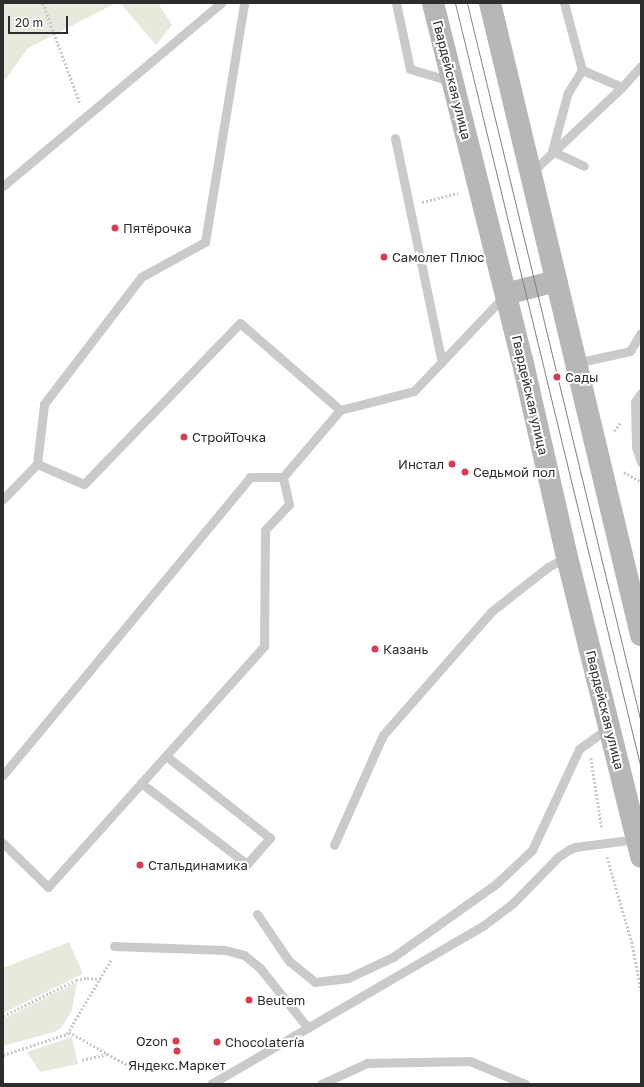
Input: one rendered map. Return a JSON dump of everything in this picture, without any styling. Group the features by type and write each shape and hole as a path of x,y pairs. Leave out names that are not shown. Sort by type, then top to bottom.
{"main road":[{"name":"Гвардейская улица","path":"433,3 506,294 567,557 639,848"},
{"path":"490,3 641,635"},
{"path":"506,294 556,281"}],"lane":[{"path":"3,186 220,3"},
{"path":"3,499 37,464 44,404 141,277 205,242 244,3"},
{"path":"396,3 410,69 452,81"},
{"path":"552,151 568,92 582,70 564,3"},
{"path":"530,173 622,87 641,66"},
{"path":"582,70 622,87"},
{"path":"395,138 442,362"},
{"path":"552,151 584,166"},
{"path":"3,775 250,477 283,477 340,410 414,391 506,294"},
{"path":"37,464 84,484 240,323 340,410"},
{"path":"576,363 630,351 641,333"},
{"path":"641,393 635,402 636,448 641,462"},
{"path":"3,843 48,887 264,646 265,530 289,504 283,477"},
{"path":"334,845 384,735 492,611 548,567 567,557"},
{"path":"257,914 289,961 315,982 348,978 393,957 497,883 532,850 579,749 609,727"},
{"path":"141,783 247,864 270,838 166,756"},
{"path":"211,1084 484,925 513,903 558,857 570,849 575,847 639,848"},
{"path":"116,946 225,950 244,955 260,968 308,1028"},
{"path":"321,1084 367,1063 470,1061 525,1084"}],"path":[{"path":"43,3 85,117"},
{"path":"409,205 458,193"},
{"path":"622,471 641,482"},
{"path":"3,1055 60,1038 69,1032 100,980 116,946"},
{"path":"3,1016 76,980 87,978 100,980"},
{"path":"69,1032 131,1067"},
{"path":"82,1060 108,1054"}],"shaded area":[{"path":"3,3 116,3 28,48 3,83"},
{"path":"120,3 158,3 172,25 156,45"},
{"path":"69,942 83,974 3,1013 3,968"},
{"path":"77,982 72,1010 62,1027 57,1031 3,1046 3,1019"},
{"path":"72,1037 78,1064 40,1072 27,1052"}],"tram line":[{"path":"455,3 641,769"},
{"path":"467,3 641,723"}],"place":[{"name":"Пятёрочка","path":"115,228"},
{"name":"Самолет Плюс","path":"384,257"},
{"name":"Сады","path":"557,377"},
{"name":"СтройТочка","path":"184,437"},
{"name":"Инстал","path":"452,464"},
{"name":"Седьмой пол","path":"465,472"},
{"name":"Казань","path":"375,649"},
{"name":"Стальдинамика","path":"140,865"},
{"name":"Beutem","path":"249,1000"},
{"name":"Ozon","path":"176,1041"},
{"name":"Chocolatería","path":"217,1042"},
{"name":"Яндекс.Маркет","path":"177,1051"}]}
